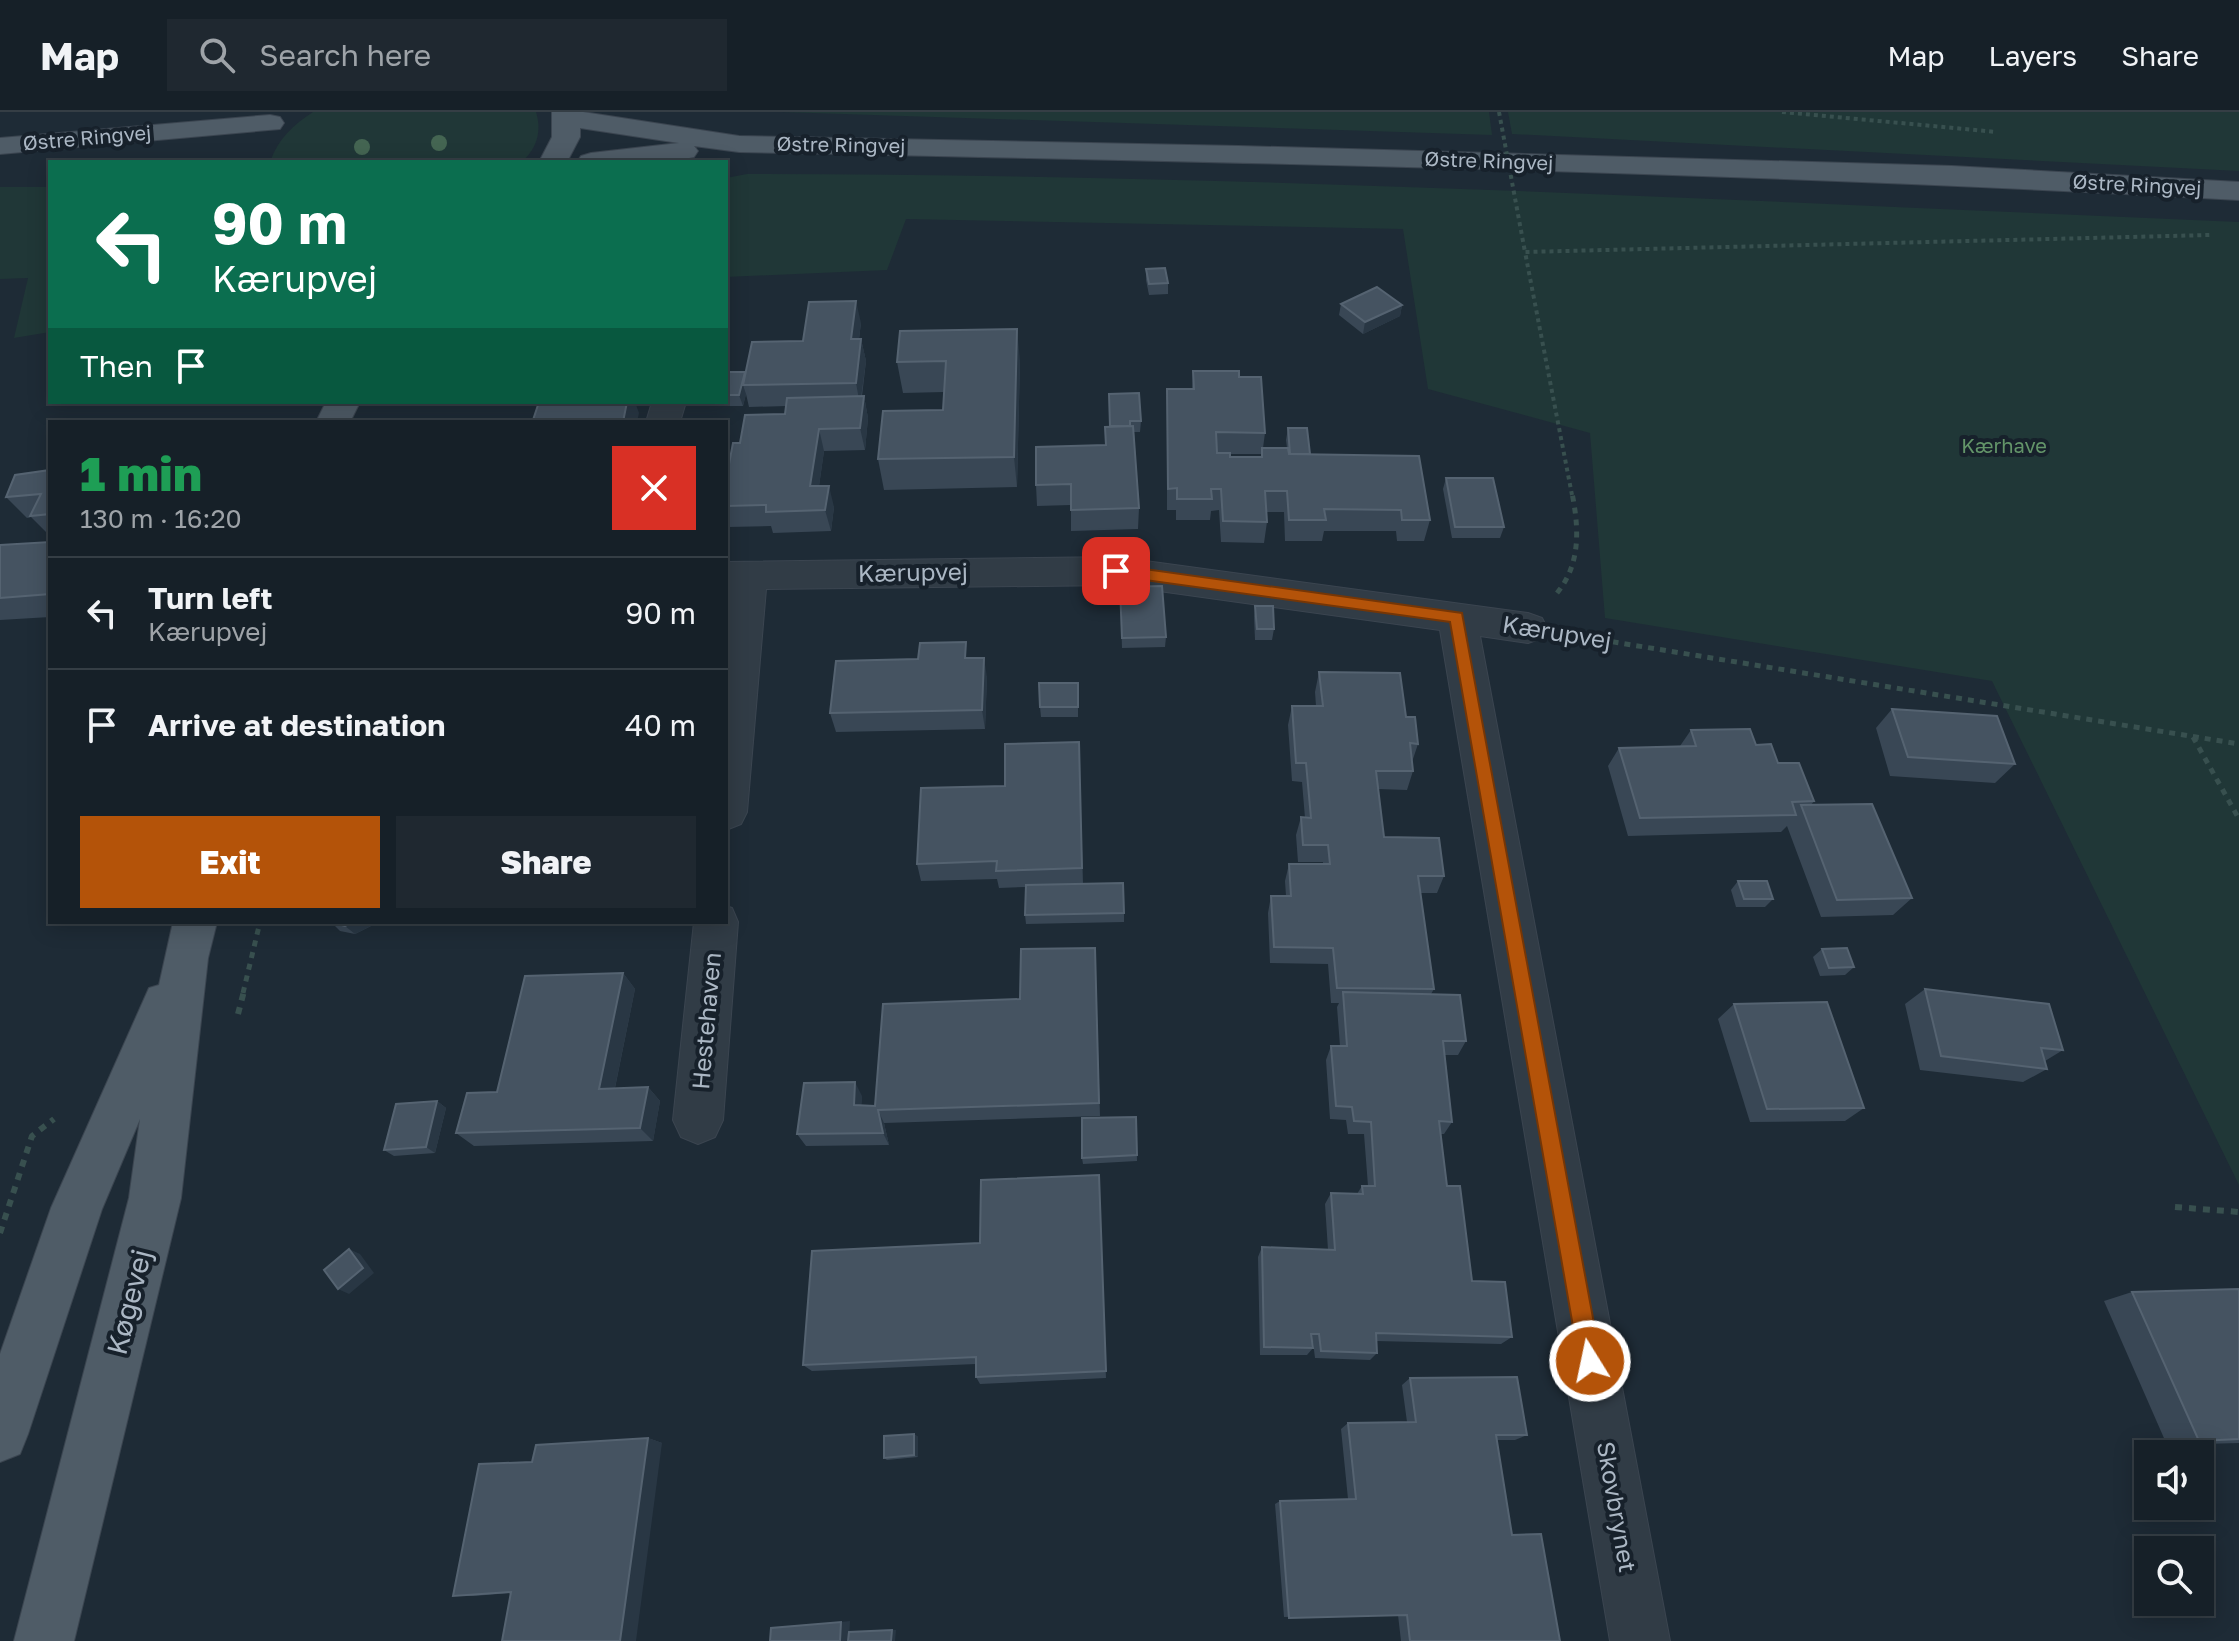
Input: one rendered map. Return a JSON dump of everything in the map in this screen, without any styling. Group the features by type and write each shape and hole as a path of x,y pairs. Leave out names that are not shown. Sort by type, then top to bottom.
{"main road":[{"name":"Østre Ringvej","path":"567,115 739,144"},
{"path":"554,160 566,137 567,115"},
{"name":"Østre Ringvej","path":"0,146 277,117"},
{"path":"244,156 258,134 277,117"},
{"name":"Østre Ringvej","path":"607,160 739,144 1936,174 2239,191"},
{"name":"Østre Ringvej","path":"0,146 160,160"},
{"name":"Køgevej","path":"0,1434 77,1208 190,940"},
{"name":"Køgevej","path":"44,1641 155,1198 190,940"}],"street":[{"name":"Kærupvej","path":"737,576 1116,571 1528,628"},
{"path":"728,769 737,576"},
{"name":"Skovbrynet","path":"1457,617 1640,1641"},
{"name":"Hestehaven","path":"698,1120 716,924"}],"path":[{"path":"1499,112 1579,529 1569,578 1528,628"},
{"path":"1525,252 2223,235"},
{"name":"Kærupvej","path":"1528,628 2239,744"},
{"path":"2193,736 2239,819"},
{"path":"2175,1207 2239,1212"}],"green space":[{"path":"313,112 536,112 538,132 535,145 524,160 271,160 277,146"},
{"path":"782,112 1489,112 1492,135"},
{"path":"1508,112 2239,112 2239,171 1512,134"},
{"name":"Kærhave","path":"747,174 934,175 1307,184 2239,222 2239,1185 1992,681 1605,618 1590,433 1428,389 1403,229 906,219 887,270 728,277 728,178"},
{"path":"0,187 48,187 48,332 14,338 28,278 0,279"}],"building":[{"path":"1165,268 1168,283 1149,284 1146,269"},
{"path":"1377,287 1402,305 1365,322 1341,304"},
{"path":"856,301 851,339 861,339 856,383 743,385 752,342 803,341 809,302"},
{"path":"1017,329 1014,457 878,459 883,411 943,410 946,361 897,362 900,331"},
{"path":"1193,371 1239,371 1239,377 1261,377 1265,433 1216,432 1217,453 1230,453 1230,457 1262,457 1262,448 1288,448 1289,454 1419,456 1430,520 1402,520 1401,510 1324,509 1326,520 1289,520 1287,491 1265,491 1267,522 1223,521 1221,489 1211,489 1212,499 1177,499 1177,488 1168,489 1167,389 1194,389"},
{"path":"728,372 745,372 739,395 728,395"},
{"path":"1139,393 1141,421 1130,421 1130,426 1110,426 1109,394"},
{"path":"864,396 860,428 819,429 810,486 829,486 825,510 766,512 766,505 728,506 728,469 733,443 740,443 745,415 785,414 787,398"},
{"path":"538,404 627,404 623,420 533,420"},
{"path":"1133,426 1139,508 1071,510 1071,484 1036,485 1036,447 1106,445 1105,427"},
{"path":"1288,428 1307,428 1310,454 1290,454"},
{"path":"48,470 48,514 30,516 41,494 6,497 15,475"},
{"path":"1446,478 1493,478 1504,527 1455,527"},
{"path":"48,542 48,594 0,598 0,545"},
{"path":"1162,586 1166,637 1122,638 1120,587"},
{"path":"1255,606 1273,606 1274,629 1257,629"},
{"path":"966,642 965,658 984,658 982,710 830,713 836,661 918,659 920,643"},
{"path":"1319,672 1400,673 1406,717 1415,717 1418,744 1410,743 1413,771 1376,771 1384,837 1439,838 1444,876 1418,876 1434,989 1337,988 1333,948 1274,947 1271,896 1291,896 1289,864 1330,864 1328,845 1303,845 1301,817 1311,818 1306,763 1296,763 1292,706 1323,706"},
{"path":"1039,683 1078,683 1078,707 1040,707"},
{"path":"1892,709 1997,716 2015,764 1908,757"},
{"path":"1750,729 1756,745 1771,744 1778,763 1799,763 1814,801 1792,802 1796,815 1640,818 1619,748 1696,746 1691,730"},
{"path":"1079,742 1082,868 996,871 997,861 917,864 921,788 1005,786 1005,744"},
{"path":"1872,804 1912,898 1837,900 1801,805"},
{"path":"1738,881 1767,881 1773,899 1744,899"},
{"path":"1123,883 1124,913 1025,915 1026,885"},
{"path":"1095,948 1099,1103 878,1110 883,1133 797,1134 804,1083 855,1082 854,1105 875,1106 883,1004 1020,999 1021,949"},
{"path":"1847,948 1854,967 1829,968 1822,949"},
{"path":"623,973 599,1089 648,1087 640,1128 456,1133 467,1093 497,1092 525,976"},
{"path":"1925,989 2049,1004 2063,1050 2041,1048 2047,1069 1941,1056"},
{"path":"1343,992 1460,995 1466,1041 1443,1041 1452,1122 1439,1121 1447,1186 1460,1186 1472,1281 1505,1282 1512,1337 1376,1333 1377,1353 1321,1351 1319,1334 1311,1334 1313,1348 1264,1347 1262,1247 1335,1250 1331,1193 1363,1194 1362,1186 1375,1186 1371,1122 1354,1121 1352,1107 1336,1106 1331,1046 1347,1046"},
{"path":"1827,1002 1864,1108 1767,1109 1734,1004"},
{"path":"437,1101 426,1147 384,1150 396,1104"},
{"path":"1136,1117 1137,1155 1082,1158 1082,1118"},
{"path":"1099,1175 1106,1371 976,1377 976,1357 803,1365 812,1251 980,1243 981,1180"},
{"path":"349,1249 363,1268 338,1289 324,1270"},
{"path":"2239,1289 2239,1439 2199,1440 2132,1292"},
{"path":"1517,1377 1527,1435 1496,1435 1512,1535 1541,1534 1560,1641 1410,1641 1407,1615 1289,1618 1280,1501 1356,1499 1348,1423 1416,1422 1410,1378"},
{"path":"914,1434 914,1455 884,1458 884,1436"},
{"path":"648,1438 620,1641 502,1641 511,1592 453,1596 479,1464 532,1462 536,1445"},
{"path":"841,1622 840,1641 770,1641 771,1628"},
{"path":"892,1630 891,1641 848,1641 849,1632"}],"route":[{"path":"1116,571 1457,617 1590,1361"}]}
